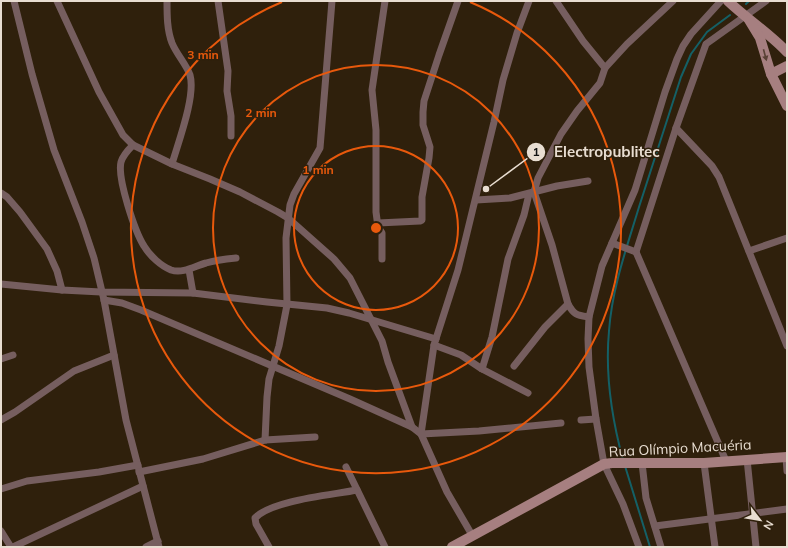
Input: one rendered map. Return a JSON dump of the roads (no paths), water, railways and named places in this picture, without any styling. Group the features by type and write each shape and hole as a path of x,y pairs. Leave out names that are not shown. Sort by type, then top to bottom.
{"street":[{"path":"14,1 32,74 54,150 82,222 94,258 104,300 126,420 159,544 146,547"},
{"path":"58,1 99,92 123,135 133,145 172,164 210,178 240,192 288,218 334,259 350,278 382,341 388,362 412,427"},
{"path":"167,1 168,30 172,44 187,68 191,82 186,116 172,164"},
{"path":"218,1 226,58 231,136"},
{"path":"265,440 269,379 282,331 287,304 286,238 288,218 294,194 320,148 332,1"},
{"path":"382,259 382,234 376,212 376,130 372,90 385,1"},
{"path":"378,223 422,220 422,197 430,158 430,147 423,125 424,101 458,1"},
{"path":"421,434 435,342 458,270 476,200 503,80 529,1"},
{"path":"556,1 583,41 605,68"},
{"path":"482,369 492,337 508,259 541,170 561,134 600,83 605,68 627,44 673,1"},
{"path":"640,547 608,464 596,419 588,339 589,317 602,266 636,190 665,92 680,52 691,34 721,1"},
{"path":"728,1 787,52"},
{"path":"726,461 636,252 676,128 706,44 746,18 766,1"},
{"path":"746,18 760,38 771,74 787,106"},
{"path":"771,74 787,66"},
{"path":"676,128 707,161 719,177 787,346"},
{"path":"133,145 121,160 121,178 140,239 145,248 161,264 172,270 178,271 188,270 206,263 236,258"},
{"path":"476,200 510,198 557,186 588,181"},
{"path":"1,192 20,212 47,249 57,271 62,290"},
{"path":"532,193 552,245 568,304 576,314 589,317"},
{"path":"748,251 787,238"},
{"path":"612,243 636,252"},
{"path":"188,270 193,293"},
{"path":"1,284 101,292 193,293 327,308 372,320 435,342 528,393"},
{"path":"104,300 122,303 141,310 412,427 421,434 447,492 472,535"},
{"path":"514,366 545,326 568,304"},
{"path":"1,359 13,355"},
{"path":"1,420 74,371 114,355"},
{"path":"581,420 596,419"},
{"path":"421,434 479,431 561,423"},
{"path":"1,488 27,481 98,472 139,469 203,459 265,440 315,437"},
{"path":"786,457 787,471"},
{"name":"Rua Olímpio Macuéria","path":"455,546 472,535 608,464 704,463 786,457"},
{"path":"747,459 756,547"},
{"path":"639,463 646,498 661,547"},
{"path":"704,463 715,547"},
{"path":"346,467 385,547"},
{"path":"1,531 12,547 143,486"},
{"path":"270,547 256,524 255,518 260,513 289,502 357,490"},
{"path":"655,526 787,509"}],"waterway":[{"path":"746,4 749,1"},
{"path":"623,460 610,396 608,347 613,299 625,252 681,77 691,54 707,32 730,15"},
{"path":"625,466 650,547"}],"place":[{"name":"Electropublitec","path":"486,189"}]}
